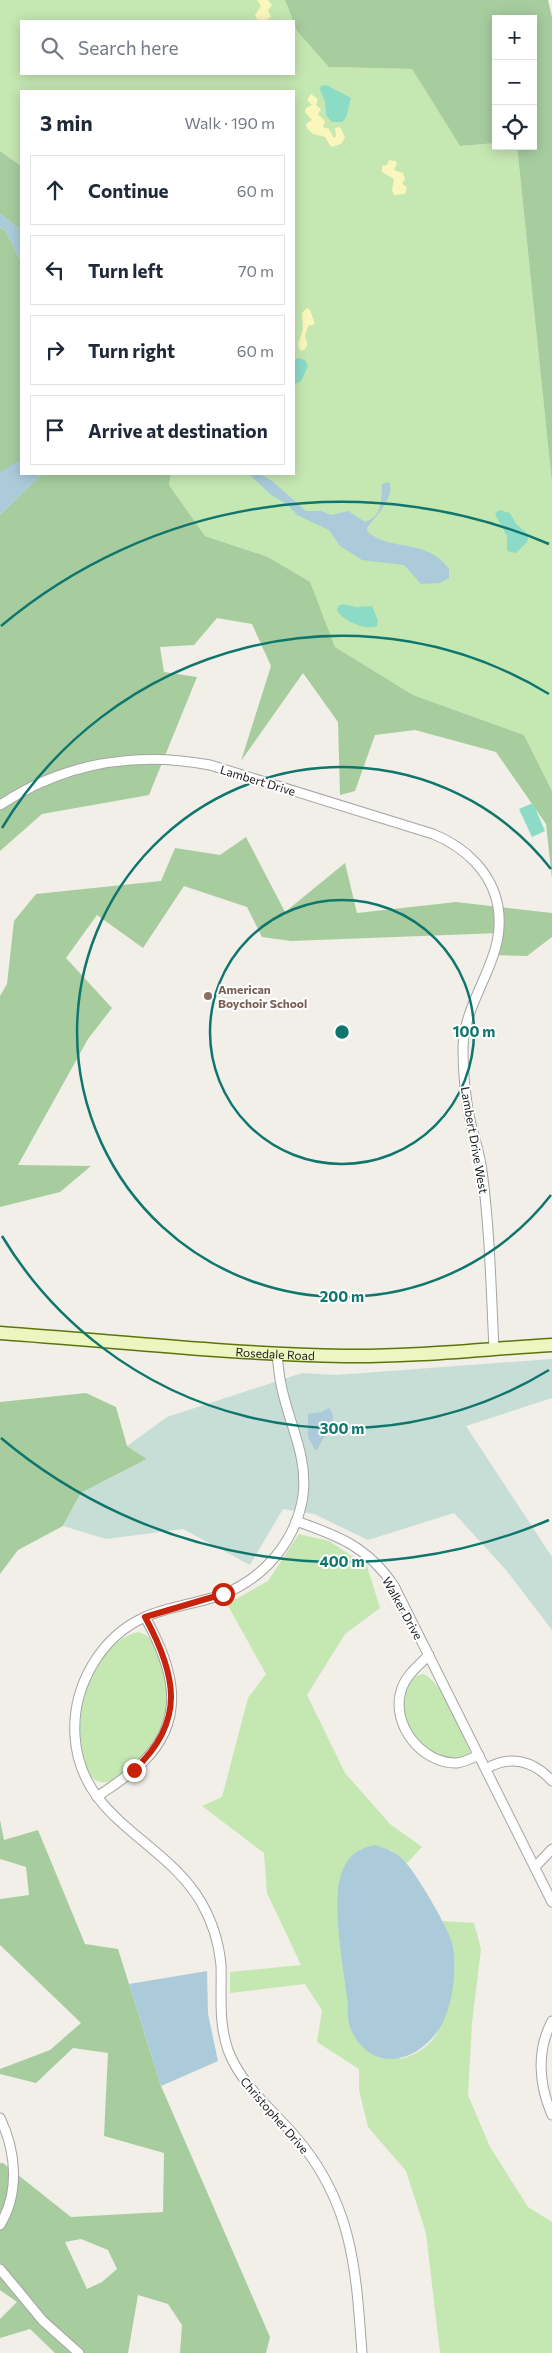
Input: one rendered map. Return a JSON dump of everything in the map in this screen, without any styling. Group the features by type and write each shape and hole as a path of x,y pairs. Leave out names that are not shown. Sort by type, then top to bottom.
{"street":[{"name":"Lambert Drive","path":"0,805 35,784 63,773 96,764 156,758 210,765 416,829"},
{"name":"Lambert Drive West","path":"416,829 446,839 469,855 487,878 498,912 499,935 497,948 470,1012 464,1046 466,1096 485,1192 494,1349"},
{"name":"Rosedale Road","path":"0,1333 277,1353 372,1356 552,1345"},
{"name":"Christopher Drive","path":"277,1353 282,1390 300,1446 303,1463 303,1496 296,1521 278,1553 253,1578 223,1594 145,1617 120,1632 107,1644 89,1672 79,1699 75,1720 77,1752 81,1768 97,1797 115,1818 178,1873 199,1898 207,1914 218,1947 221,2020 229,2053 246,2084 309,2154 332,2193 343,2218 354,2262 362,2353"},
{"name":"Walker Drive","path":"296,1521 346,1540 374,1561 394,1586 552,1902"},
{"path":"97,1797 145,1761 158,1741 168,1720 171,1706 170,1676 162,1650 145,1617"},
{"path":"429,1655 410,1673 401,1691 400,1712 408,1735 424,1752 445,1761 463,1762 479,1755"},
{"path":"486,1769 506,1761 526,1762 545,1773 552,1781"},
{"path":"535,1867 552,1849"},
{"path":"552,2021 545,2039 540,2071 542,2087 552,2115"},
{"path":"0,2118 11,2144 14,2177 8,2207 0,2225"},
{"path":"0,2270 43,2320 79,2353"}],"green space":[{"path":"0,0 285,0 293,20 20,20 20,75 295,75 295,26 297,31 330,67 412,69 460,146 492,143 492,150 517,150 552,483 552,791 524,735 413,695 335,647 309,582 268,557 205,536 169,485 171,475 295,475 295,90 20,90 20,165 0,151"},
{"path":"285,0 548,0 552,17 552,483 517,150 537,150 537,15 492,15 492,143 460,146 412,69 329,67 297,31 295,20 293,20"},
{"path":"326,85 351,98 346,118 342,122 332,122 326,115 325,101 320,90 321,86"},
{"path":"0,151 20,165 20,229 0,214"},
{"path":"0,227 6,231 20,260 20,466 0,484"},
{"path":"298,358 305,360 308,366 301,381 295,384 295,360"},
{"path":"41,475 171,475 169,485 205,536 268,557 310,582 335,647 413,695 524,735 552,791 552,879 546,824 496,752 415,730 375,735 355,791 340,795 338,722 303,673 241,761 271,666 252,624 217,618 194,645 160,647 164,672 197,677 149,795 42,814 0,851 0,515"},
{"path":"499,510 510,513 516,524 529,535 527,542 516,553 507,551 507,536 495,514"},
{"path":"343,604 356,607 372,606 378,621 377,626 361,626 340,615 337,611 338,606"},
{"path":"533,803 545,831 532,837 519,809"},
{"path":"246,837 285,912 345,863 357,913 456,902 552,913 552,937 527,956 494,955 500,933 291,941 262,937 247,907 184,886 143,948 97,915 66,958 112,1008 88,1039 18,1165 91,1166 60,1192 0,1207 0,996 7,984 14,921 36,894 161,881 175,848 220,855"},
{"path":"86,1393 116,1407 127,1446 147,1459 81,1493 63,1526 18,1550 0,1574 0,1402"},
{"path":"299,1534 329,1541 367,1566 380,1608 345,1634 307,1695 345,1773 390,1824 422,1847 407,1863 390,1850 347,2003 350,2028 401,2059 425,2047 435,2036 440,2026 452,1992 453,1946 442,1921 474,1923 481,1949 472,2023 468,2095 490,2147 528,2207 552,2222 552,2353 440,2353 426,2233 406,2171 368,2127 359,2090 359,2069 317,2042 322,2010 305,1984 230,1993 230,1972 301,1965 267,1893 264,1853 202,1806 222,1797 248,1698 266,1674 227,1604 268,1581"},
{"path":"138,1632 146,1635 152,1641 165,1673 167,1700 164,1718 156,1737 137,1762 126,1773 113,1780 102,1782 92,1777 84,1763 80,1726 82,1706 87,1686 107,1652 121,1640"},
{"path":"423,1674 430,1678 444,1696 470,1753 454,1760 437,1758 423,1747 412,1732 405,1714 403,1696 409,1682"},
{"path":"0,1820 4,1840 38,1830 85,1944 118,1949 161,2086 270,2337 266,2353 180,2353 182,2325 168,2304 138,2295 128,2353 55,2353 30,2329 0,2338 0,2319 17,2302 0,2290 0,2163 3,2163 71,2217 163,2212 164,2153 104,2136 108,2053 73,2048 36,2083 0,2074 0,2069 50,2050 81,2023 0,1945 0,1899 29,1895 26,1867 0,1859","holes":["81,2239 108,2250 117,2269 102,2282 87,2289 65,2242"]}],"shaded area":[{"path":"0,214 20,229 20,260 6,231 0,227"},
{"path":"20,466 20,475 41,475 0,515 0,484"},
{"path":"250,475 262,475 272,481 306,511 321,511 331,515 348,511 365,522 375,516 378,511 381,501 382,484 389,482 390,494 367,528 367,531 376,538 387,542 430,553 440,559 449,569 449,578 440,583 421,584 404,565 362,560 340,546 329,530 297,515 287,504 271,495"},
{"path":"552,1359 552,1398 466,1426 552,1557 552,1630 506,1570 454,1513 368,1540 314,1514 283,1509 250,1565 183,1529 106,1539 63,1526 81,1493 147,1459 127,1446 167,1417 302,1373 336,1375"},
{"path":"329,1408 333,1418 332,1423 318,1449 315,1450 308,1437 308,1414 321,1412"},
{"path":"375,1845 397,1854 412,1871 433,1904 451,1938 454,1955 451,1996 442,2024 433,2037 422,2047 410,2055 397,2058 384,2058 372,2054 360,2045 351,2030 348,2018 337,1913 339,1881 343,1869 356,1852"},
{"path":"207,1971 208,2014 218,2061 161,2086 129,1984"}],"sand":[{"path":"257,0 268,0 272,5 268,10 271,17 266,20 258,20 255,15 261,6"},
{"path":"311,94 318,99 316,105 321,109 318,114 325,121 323,127 329,129 334,138 336,136 335,128 340,127 345,137 341,144 331,147 325,137 313,134 307,128 306,124 312,120 305,112 306,108 312,105 307,100"},
{"path":"389,160 397,163 394,170 403,173 405,179 402,184 407,187 405,194 394,195 392,190 394,179 382,172 382,166 387,165"},
{"path":"307,308 310,310 315,324 308,326 305,336 307,347 300,351 298,344 303,329 302,313"}],"waterway":[{"path":"0,486 4,479 20,470"}],"place":[{"name":"American Boychoir School","path":"208,996"}],"route":[{"path":"134,1770 145,1761 154,1748 168,1720 171,1706 172,1690 166,1659 145,1617 223,1594"}]}
